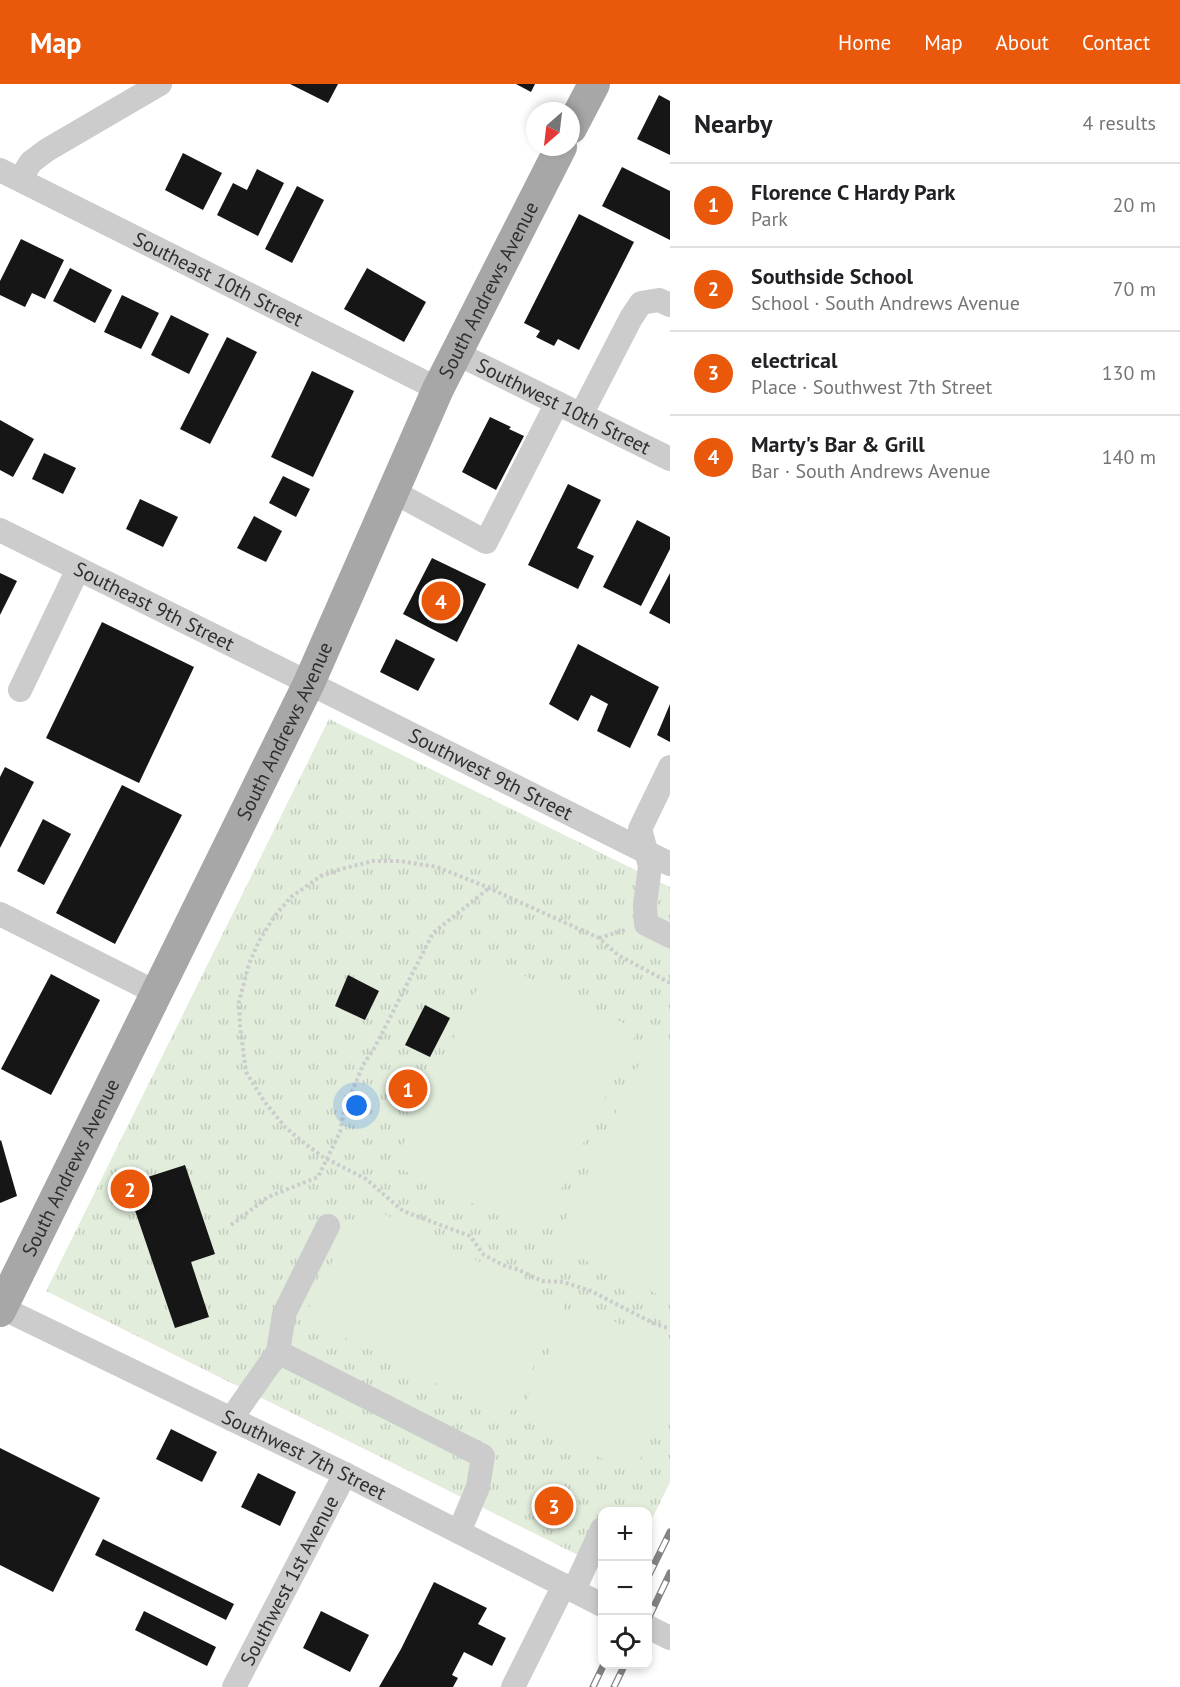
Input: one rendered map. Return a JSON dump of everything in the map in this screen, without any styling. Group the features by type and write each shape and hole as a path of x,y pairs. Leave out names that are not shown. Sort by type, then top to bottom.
{"main road":[{"path":"580,111 594,84"},
{"name":"South Andrews Avenue","path":"0,1308 309,683 438,388 556,156"}],"street":[{"path":"10,175 47,150 160,84"},
{"name":"Southeast 10th Street","path":"10,175 438,388"},
{"path":"581,415 641,303 659,300 670,305"},
{"name":"Southwest 10th Street","path":"456,353 670,459"},
{"path":"392,491 486,542 557,403"},
{"name":"Southeast 9th Street","path":"0,530 309,683"},
{"path":"20,690 78,569"},
{"name":"Southwest 9th Street","path":"309,683 670,864"},
{"path":"670,767 640,829 650,866 645,905 646,924 670,936"},
{"path":"0,914 157,993"},
{"path":"231,1419 278,1352 284,1314 328,1226"},
{"name":"Southwest 7th Street","path":"0,1308 345,1474 598,1602"},
{"path":"278,1352 483,1456 478,1487 459,1532"},
{"name":"Southwest 1st Avenue","path":"234,1687 345,1474"},
{"path":"513,1687 598,1538"},
{"path":"652,1629 670,1638"}],"path":[{"path":"670,983 618,955 600,938 489,888 437,867 400,861 373,861 321,876 291,897 274,917 259,941 249,964 239,1002 246,1072 264,1101 285,1127 304,1143 327,1159 366,1179 403,1211 470,1236 484,1255 503,1265 542,1281 563,1282 591,1291 653,1323 670,1329"},
{"path":"231,1225 268,1197 318,1177 340,1132 344,1110 363,1065 375,1047 433,933 489,888"}],"green space":[{"path":"329,719 670,887 670,1482 652,1519 652,1507 598,1507 598,1565 46,1291"},
{"path":"491,960 638,1030 539,1235 393,1165"},
{"path":"652,1037 670,1045 670,1300 553,1245"},
{"path":"362,1203 565,1305 507,1419 304,1317"},
{"path":"575,1302 670,1349 670,1399 633,1474 518,1417"}],"building":[{"path":"290,84 338,84 328,103"},
{"path":"516,84 535,84 531,92"},
{"path":"659,95 670,101 670,155 637,139"},
{"path":"183,153 222,173 203,210 165,190"},
{"path":"622,167 670,191 670,240 602,206"},
{"path":"257,169 284,183 258,236 217,215 233,183 247,190"},
{"path":"297,186 324,200 292,263 265,249"},
{"path":"579,214 634,242 579,350 558,339 554,346 536,337 540,331 524,323"},
{"path":"21,239 64,260 45,299 32,293 25,307 0,295 0,281"},
{"path":"70,268 112,290 95,323 53,301"},
{"path":"367,268 426,302 404,342 344,309"},
{"path":"122,295 159,313 141,349 104,332"},
{"path":"171,315 209,334 189,374 151,355"},
{"path":"227,337 257,352 210,444 180,429"},
{"path":"312,371 354,391 313,477 271,457"},
{"path":"490,417 524,436 496,490 462,472"},
{"path":"0,420 34,439 13,477 0,470"},
{"path":"44,453 76,468 63,494 32,479"},
{"path":"283,476 310,489 296,517 269,503"},
{"path":"568,484 601,500 577,548 594,556 578,589 528,565"},
{"path":"140,499 178,517 163,547 126,529"},
{"path":"254,516 282,531 266,562 237,548"},
{"path":"637,520 670,537 670,549 641,606 603,587"},
{"path":"432,558 486,584 457,642 403,614"},
{"path":"0,573 17,581 0,615"},
{"path":"670,573 670,624 649,613"},
{"path":"102,622 194,667 139,783 46,738"},
{"path":"396,639 435,659 418,691 380,672"},
{"path":"578,644 659,687 630,748 597,731 608,704 591,695 578,721 549,704"},
{"path":"670,704 670,742 657,735"},
{"path":"5,767 34,782 0,848 0,777"},
{"path":"122,785 182,815 115,944 56,913"},
{"path":"43,819 71,834 44,885 17,871"},
{"path":"51,974 100,1000 51,1095 1,1069"},
{"path":"348,975 379,991 365,1020 335,1006"},
{"path":"425,1005 450,1018 430,1057 405,1045"},
{"path":"0,1141 17,1196 0,1203"},
{"path":"185,1165 215,1254 191,1262 209,1317 175,1328 126,1184"},
{"path":"171,1429 217,1452 202,1482 156,1459"},
{"path":"0,1448 100,1498 53,1592 0,1565"},
{"path":"258,1473 296,1492 280,1526 241,1507"},
{"path":"549,1486 573,1499 559,1525 535,1512"},
{"path":"103,1539 234,1604 226,1620 95,1555"},
{"path":"434,1582 487,1608 478,1624 506,1638 492,1666 464,1652 452,1675 458,1678 453,1687 379,1687 401,1649"},
{"path":"144,1611 216,1647 207,1666 135,1630"},
{"path":"321,1611 369,1635 350,1672 303,1648"}],"railway":[{"path":"652,1569 670,1532"},
{"path":"650,1615 670,1573"},
{"path":"593,1687 602,1669"},
{"path":"614,1687 623,1669"}],"place":[{"name":"Marty's Bar & Grill","path":"441,601"},
{"name":"Florence C Hardy Park","path":"408,1089"},
{"name":"Southside School","path":"130,1189"},
{"name":"electrical","path":"554,1506"}]}
